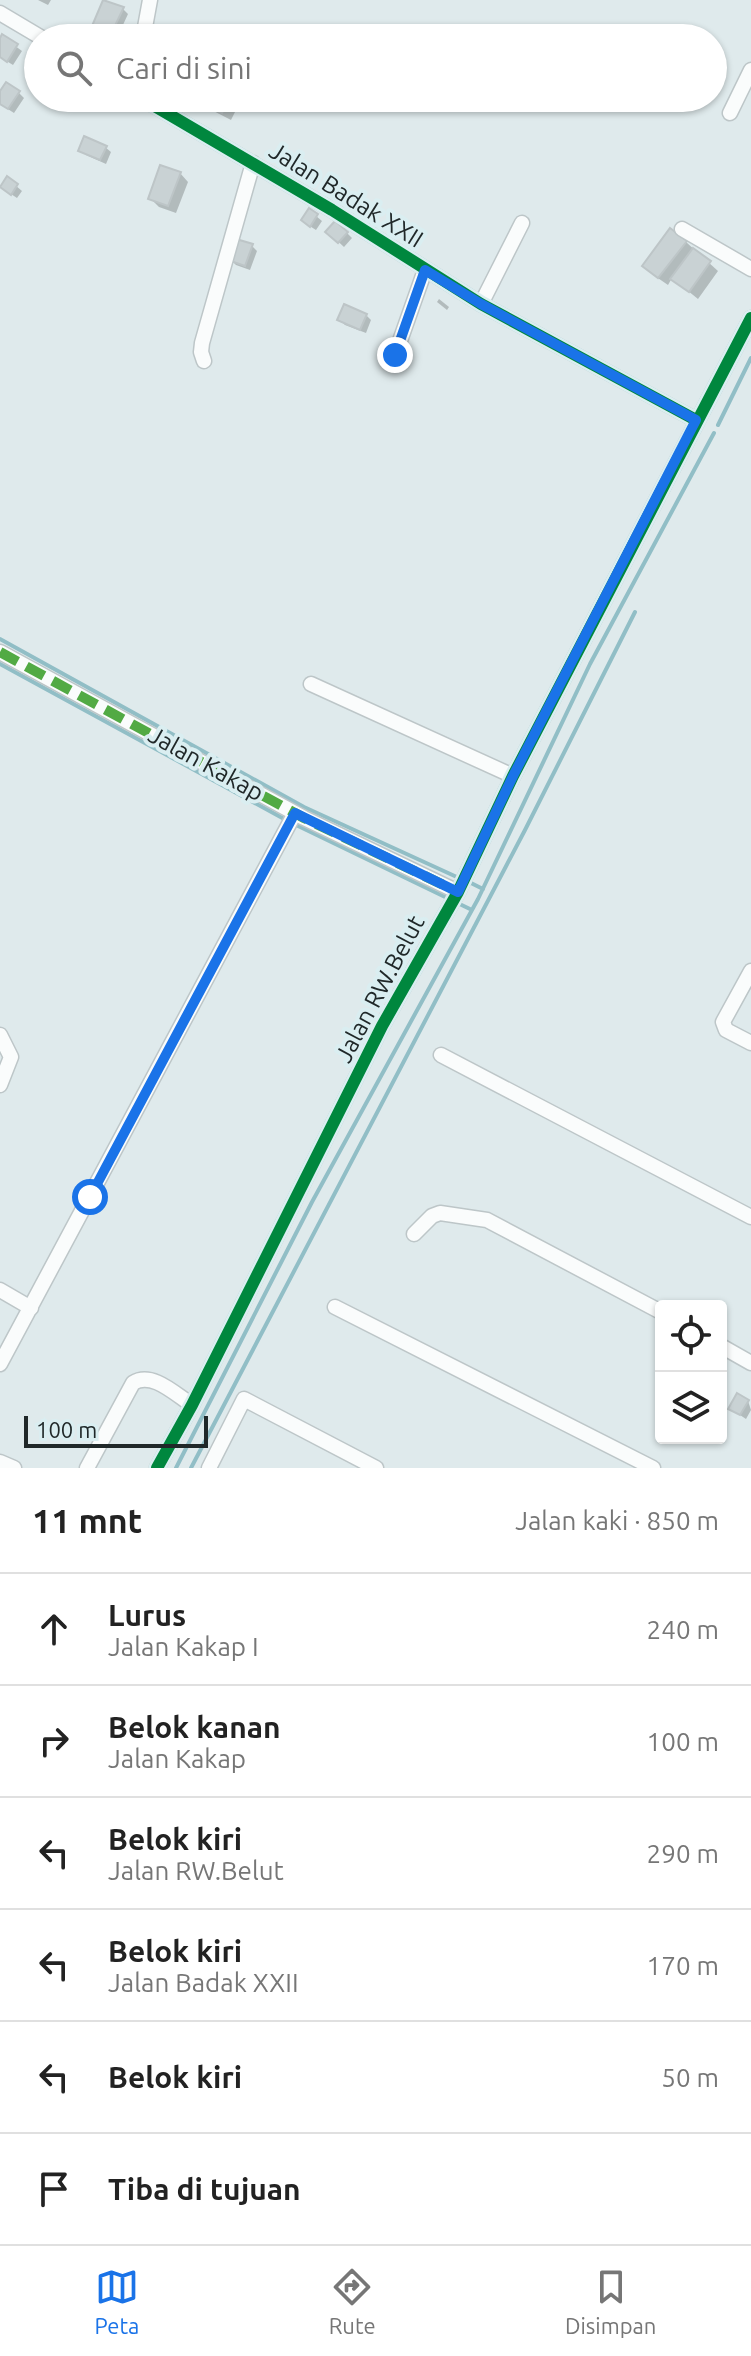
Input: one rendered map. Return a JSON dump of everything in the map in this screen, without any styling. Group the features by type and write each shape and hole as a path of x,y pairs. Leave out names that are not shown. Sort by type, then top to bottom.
{"street":[{"path":"146,24 150,0"},
{"path":"0,13 24,27"},
{"path":"730,113 751,70"},
{"name":"Jalan Badak XXII","path":"165,112 481,304 696,420"},
{"path":"204,361 202,343 253,163"},
{"path":"481,304 522,223"},
{"path":"682,229 751,269"},
{"path":"395,355 425,270"},
{"name":"Jalan RW.Belut","path":"157,1468 192,1405 382,1026 458,892 513,776 751,318"},
{"name":"Jalan Kakap","path":"0,652 295,813 458,892"},
{"path":"311,684 513,776"},
{"path":"0,1364 295,813"},
{"path":"751,971 723,1022 726,1030 751,1043"},
{"path":"0,1035 11,1057 0,1085"},
{"path":"441,1055 751,1217"},
{"path":"414,1234 436,1214 487,1220 655,1309"},
{"path":"0,1290 31,1308"},
{"path":"335,1307 653,1468"},
{"path":"727,1349 751,1363"},
{"path":"87,1468 133,1383 141,1378 151,1379 192,1405"},
{"path":"209,1468 244,1399 376,1468"},
{"path":"0,1462 14,1468"}],"building":[{"path":"103,0 124,7 116,24 93,24"},
{"path":"2,34 18,44 7,62 0,57"},
{"path":"6,82 20,91 8,109 0,104 0,91"},
{"path":"84,136 107,146 100,160 78,151"},
{"path":"160,165 181,172 168,206 148,199"},
{"path":"7,176 18,184 11,195 0,187"},
{"path":"309,208 318,214 310,227 301,220"},
{"path":"335,221 348,232 338,243 325,232"},
{"path":"670,228 687,241 658,278 642,266"},
{"path":"236,239 253,244 245,266 228,260"},
{"path":"693,248 711,261 689,292 670,279"},
{"path":"344,304 367,314 360,330 337,320"},
{"path":"737,1393 749,1400 740,1415 728,1409"}],"waterway":[{"path":"718,425 751,358"},
{"path":"176,1468 312,1202 478,899 590,664 714,433"},
{"path":"191,1468 525,830 635,612"},
{"path":"0,639 304,807 459,878"},
{"path":"0,664 286,820"},
{"path":"294,824 472,910"},
{"path":"467,881 483,889"}],"marked path":[{"path":"0,652 304,818 458,892"}],"cycle path":[{"path":"165,112 332,210 481,304 696,420"},
{"path":"157,1468 192,1405 382,1026 458,892 513,776 751,318"}],"route":[{"path":"90,1197 295,813 458,892 513,776 579,654 696,420 481,304 425,270 395,355"}]}
